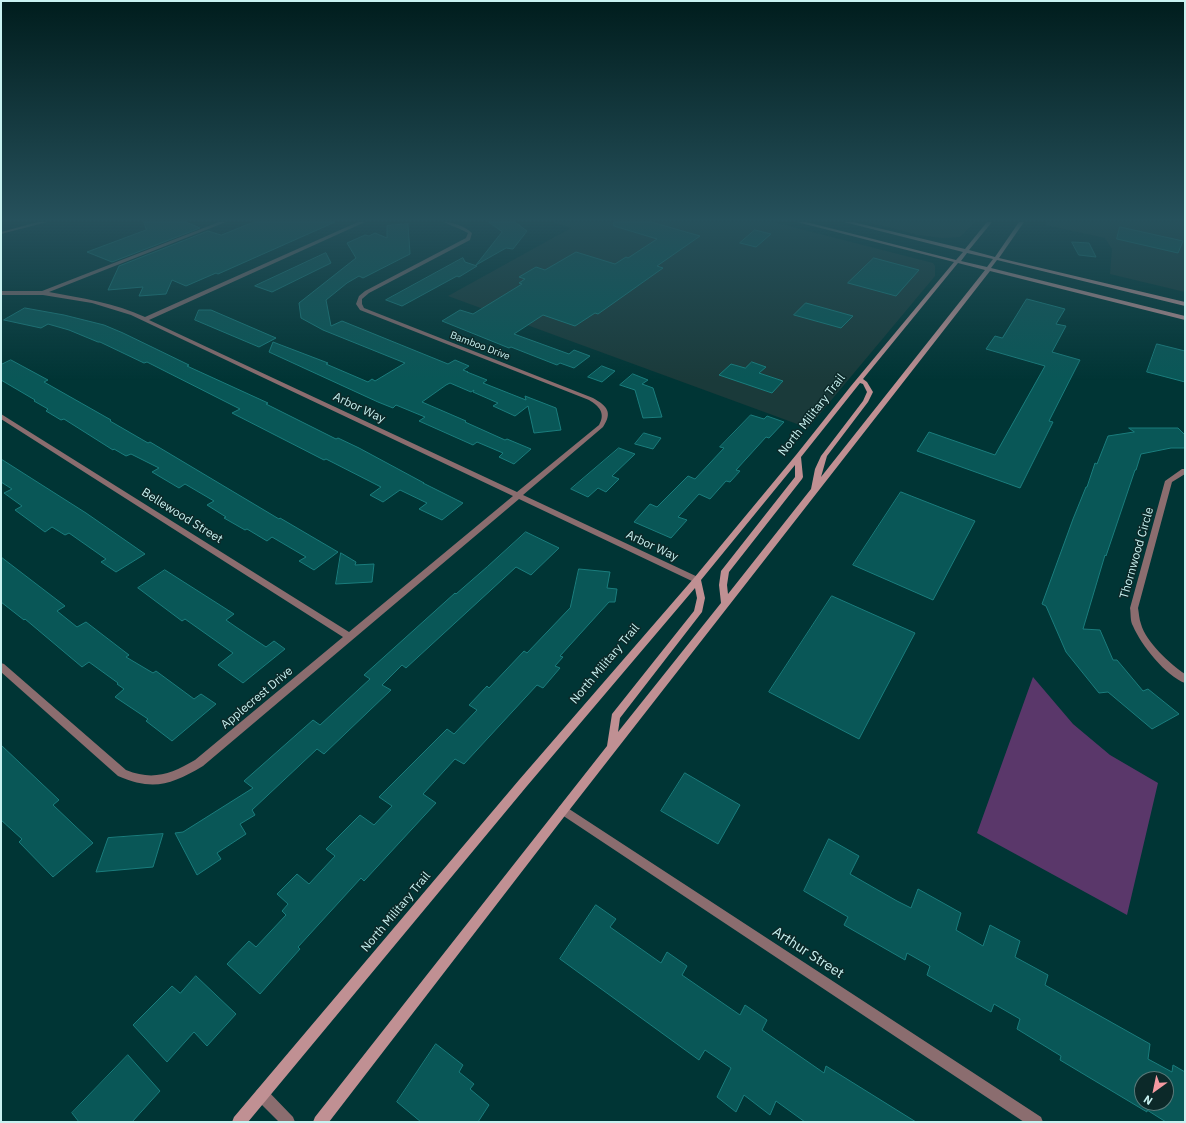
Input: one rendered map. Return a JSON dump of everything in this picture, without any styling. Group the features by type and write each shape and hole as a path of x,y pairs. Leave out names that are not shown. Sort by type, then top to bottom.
{"main road":[{"name":"North Military Trail","path":"239,1122 518,789 697,580 859,380 948,274"},
{"path":"320,1122 563,810 985,274"},
{"path":"1006,274 1185,318"},
{"path":"1061,274 1185,304"},
{"path":"815,489 819,469 824,456 866,401 870,392 865,383 859,380"},
{"path":"725,604 723,585 725,571 799,477 798,457"},
{"path":"612,748 614,717 698,612 701,598 697,580"}],"street":[{"path":"44,293 91,274"},
{"path":"146,319 246,274"},
{"name":"Bamboo Drive","path":"401,274 360,297 358,305 362,309 591,399 604,408 606,414 605,420 601,426 518,495"},
{"name":"Arbor Way","path":"1,292 44,293 110,306 146,319 697,580"},
{"name":"Bellewood Street","path":"1,416 349,637"},
{"name":"Thornwood Circle","path":"1185,471 1169,481 1134,608 1137,626 1154,652 1177,674 1185,679"},
{"name":"Applecrest Drive","path":"1,667 122,773 134,779 149,782 166,780 183,773 199,763 518,495"},
{"name":"Arthur Street","path":"563,810 1036,1122"},
{"path":"262,1095 288,1122"}],"shaded area":[{"path":"487,274 935,274 808,428 448,296"},
{"path":"1112,274 1185,274 1185,292"},
{"path":"1033,677 1073,724 1110,755 1158,783 1127,915 977,833"}],"building":[{"path":"115,274 213,274 186,286 172,280 166,294 139,296 143,287 108,290"},
{"path":"280,274 308,274 272,292 255,286"},
{"path":"335,274 370,274 363,278 359,276 347,283 326,300 331,326 342,321 448,364 455,360 469,366 463,370 487,380 483,383 526,400 525,396 556,408 561,430 534,433 528,406 515,416 493,406 498,403 473,392 474,390 471,392 450,383 422,402 505,440 507,439 531,449 514,464 499,457 503,453 477,442 473,445 419,421 425,417 396,405 393,408 378,402 269,352 273,342 328,363 326,364 368,382 372,379 375,381 405,363 323,330 301,318 299,303"},
{"path":"433,274 463,274 459,277 457,276 402,306 386,300"},
{"path":"523,274 654,274 598,314 595,313 575,326 543,315 514,334 569,354 574,350 590,356 574,368 560,363 557,365 511,347 509,348 442,321 460,310 473,314 522,284 519,283 525,279 519,277"},
{"path":"857,274 915,274 896,296 848,283"},
{"path":"1027,299 1065,309 1056,324 1066,326 1052,352 1080,360 1049,421 1053,422 1020,488 917,451 929,432 995,455 1045,366 986,349 995,336 1002,338"},
{"path":"806,303 853,316 841,328 794,315"},
{"path":"25,308 64,315 104,325 123,333 189,365 187,366 268,403 266,404 336,439 338,438 359,448 463,503 442,520 419,509 427,503 400,490 383,502 370,495 381,487 232,413 240,409 147,362 144,363 100,342 69,330 48,324 41,328 4,320"},
{"path":"199,310 211,310 276,338 259,347 195,320"},
{"path":"1157,344 1185,351 1185,382 1147,372"},
{"path":"11,360 48,380 44,382 111,420 110,421 148,443 150,442 279,519 280,518 338,552 314,570 299,561 306,557 272,537 267,541 224,518 226,517 207,505 214,501 185,484 179,488 152,472 159,468 131,454 126,456 114,449 113,450 64,419 61,420 46,411 48,409 1,380 1,365"},
{"path":"752,362 766,367 759,373 783,381 772,393 719,375 731,364 745,368"},
{"path":"602,366 615,371 602,382 588,377"},
{"path":"633,374 648,380 642,384 653,388 662,417 643,418 635,390 620,385"},
{"path":"751,415 764,419 767,416 784,422 769,438 766,437 736,470 740,471 730,482 726,481 710,499 699,494 678,517 687,520 671,538 634,522 650,504 657,507 688,476 695,479 724,448 720,447"},
{"path":"1129,428 1178,428 1185,435 1185,448 1171,448 1141,454 1106,556 1105,555 1083,629 1100,630 1113,660 1117,660 1143,691 1148,689 1179,714 1152,729 1108,692 1099,693 1066,652 1046,606 1042,604 1095,463 1097,464 1108,436 1134,432"},
{"path":"644,433 661,438 653,449 635,444"},
{"path":"619,448 635,454 612,476 619,479 606,492 598,488 588,497 571,489"},
{"path":"1,459 86,513 145,554 116,572 101,562 106,559 69,533 65,535 52,527 45,532 15,510 22,506 4,493 12,489 1,482"},
{"path":"901,492 975,521 933,600 853,565"},
{"path":"526,532 559,548 531,575 516,567 406,668 402,665 382,685 391,690 324,754 317,749 252,810 255,815 240,824 246,834 217,853 221,859 197,875 175,833 183,832 253,788 244,781 313,720 320,725 370,679 364,675 455,593 456,594"},
{"path":"341,553 356,562 355,565 374,564 372,582 336,584"},
{"path":"1,557 65,606 57,611 77,627 86,622 129,655 126,657 153,673 156,671 194,699 201,694 216,704 172,741 146,721 148,719 115,697 124,689 117,684 118,683 89,662 82,667 25,619 24,620 1,602"},
{"path":"579,569 610,572 607,588 617,589 615,602 609,602 560,656 563,657 555,666 560,668 543,688 537,685 464,764 455,759 423,794 436,803 364,881 361,878 298,947 300,949 260,994 227,964 249,941 256,947 286,915 282,911 288,904 277,894 297,874 309,884 335,856 326,849 360,815 374,825 392,806 379,797 447,729 454,734 477,710 469,705 487,686 489,688 524,651 527,653 570,608"},
{"path":"165,570 234,614 226,620 266,647 274,641 285,649 243,683 218,665 233,653 185,619 182,621 138,588"},
{"path":"832,596 915,633 859,739 769,692"},
{"path":"1,745 59,800 53,805 93,843 53,877 19,842 22,839 1,820"},
{"path":"685,773 740,805 718,844 661,811"},
{"path":"163,834 153,867 96,872 108,838"},
{"path":"829,839 859,856 850,874 897,901 911,908 918,889 961,913 956,930 983,946 990,925 1020,941 1015,957 1048,975 1045,985 1150,1044 1148,1059 1170,1071 1134,1071 1134,1104 1060,1060 1061,1056 1017,1029 1020,1019 994,1004 991,1012 927,975 930,966 907,953 905,960 844,925 848,917 804,891"},
{"path":"596,905 616,919 610,927 661,963 667,952 687,966 682,975 740,1015 745,1005 767,1020 762,1030 824,1073 826,1066 916,1122 805,1122 776,1101 770,1115 744,1095 736,1112 717,1097 731,1068 705,1050 699,1060 560,959"},
{"path":"196,976 236,1014 207,1046 194,1032 167,1062 133,1025 172,986 180,993"},
{"path":"436,1044 463,1065 459,1072 474,1084 470,1089 489,1105 478,1122 421,1122 397,1102"},
{"path":"128,1055 160,1091 132,1122 79,1122 72,1113"},
{"path":"1173,1065 1185,1072 1185,1122 1166,1122 1149,1111 1174,1111"}]}
